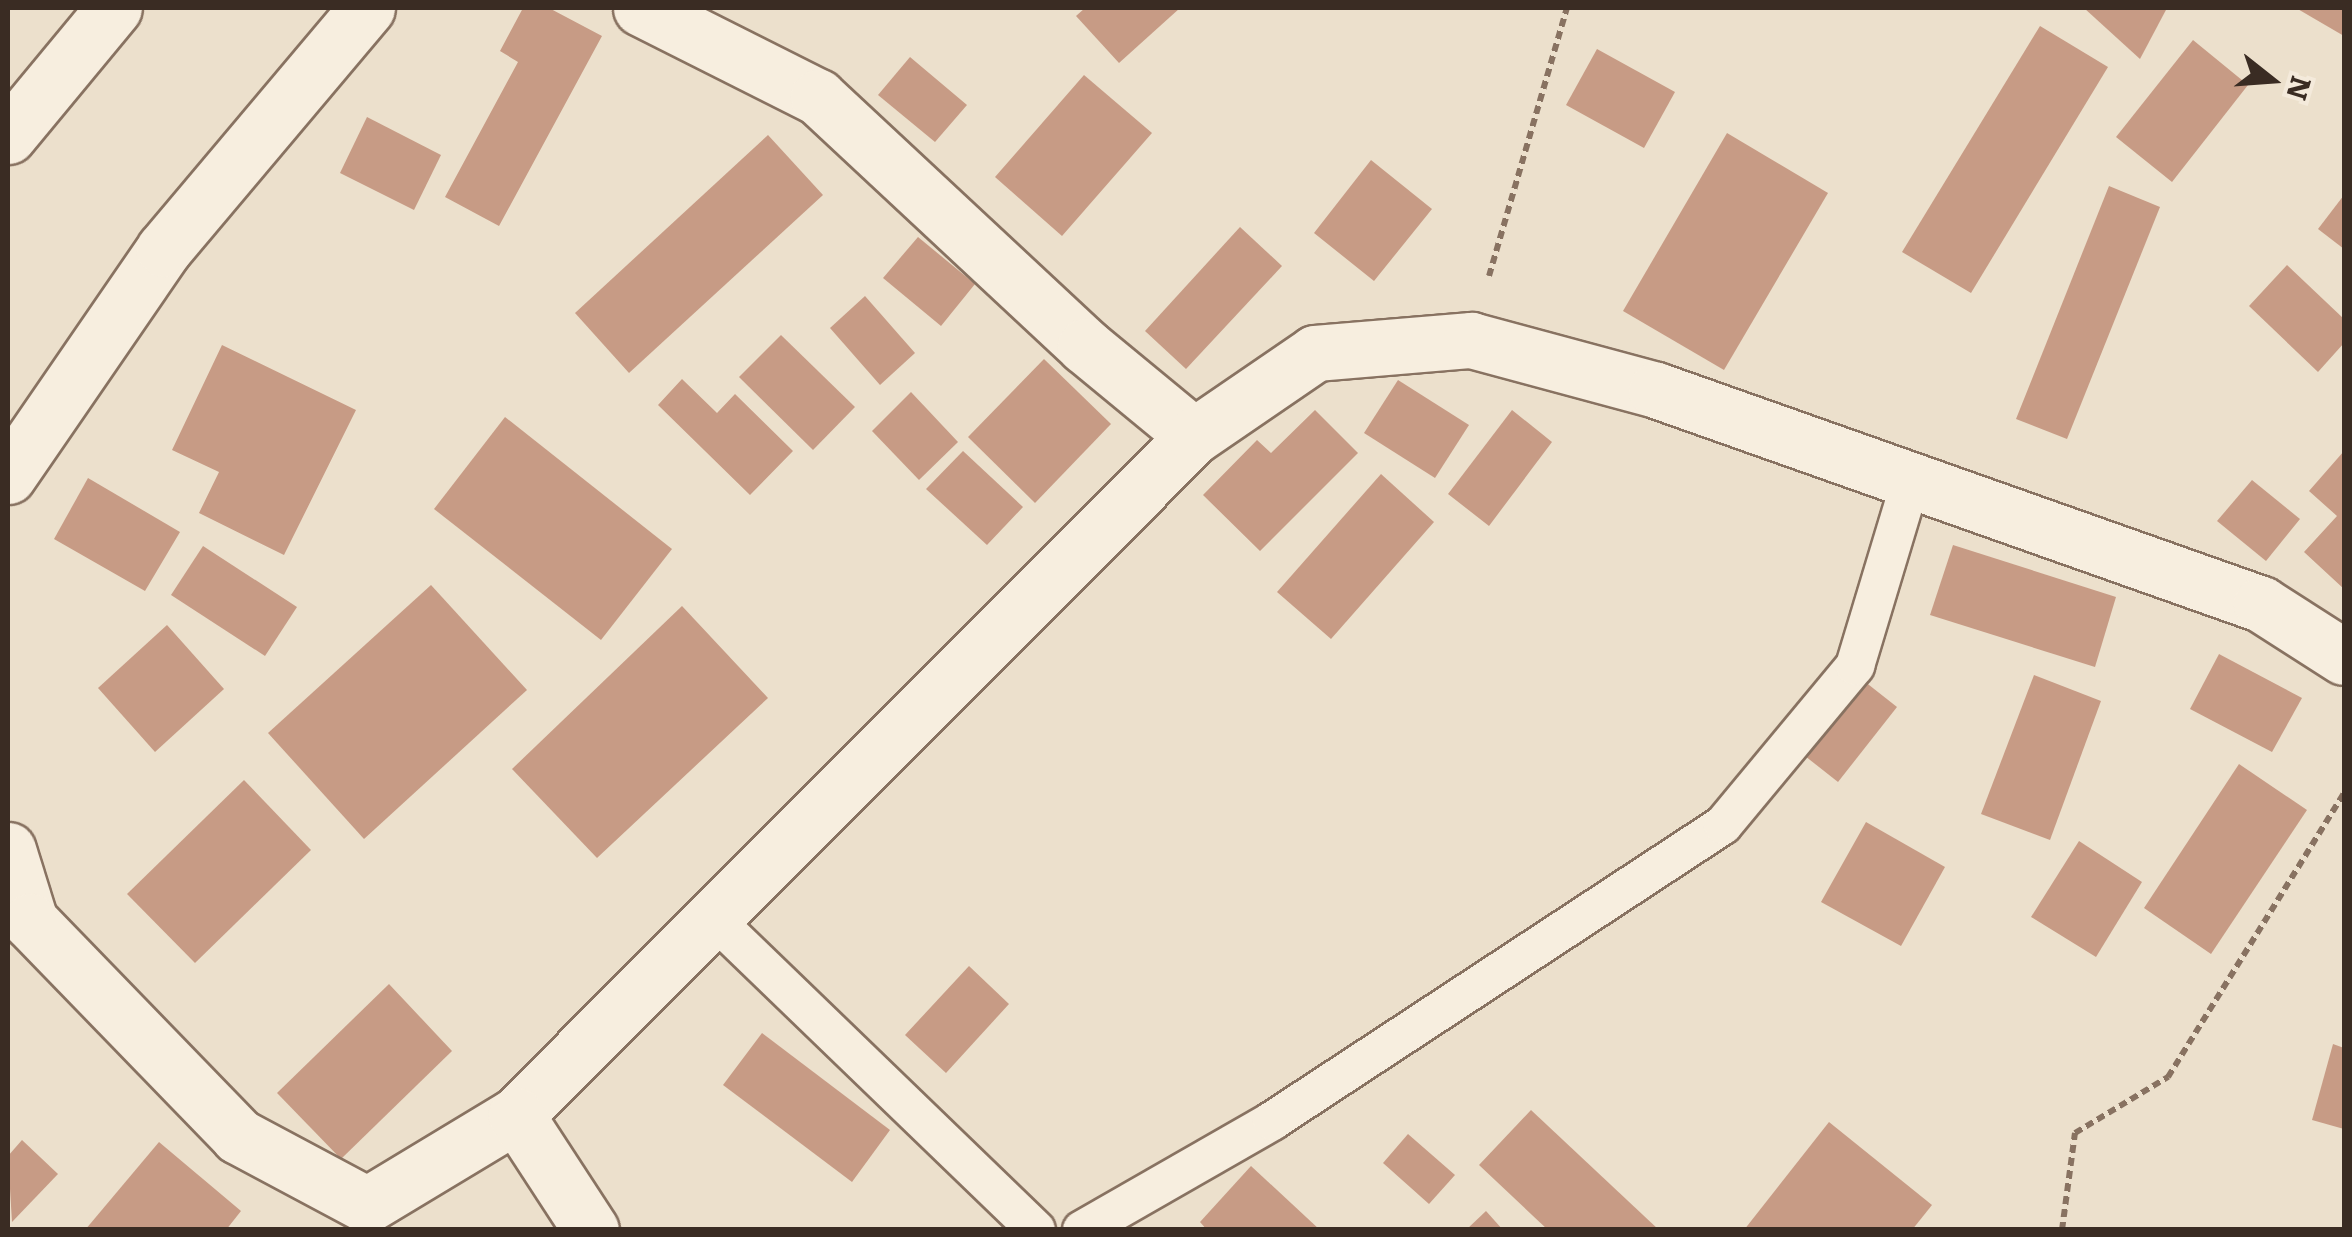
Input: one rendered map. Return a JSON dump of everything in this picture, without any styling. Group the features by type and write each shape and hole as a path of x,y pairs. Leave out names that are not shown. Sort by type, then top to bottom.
{"street":[{"path":"8,136 114,8"},
{"path":"8,476 164,249 367,8"},
{"path":"641,8 818,97 1085,346 1194,436"},
{"path":"8,850 30,922 238,1136 367,1205 516,1115 710,915 1194,436 1314,353 1471,340 1656,390 2261,604 2343,656"},
{"path":"516,1115 591,1230"}],"lane":[{"path":"1082,1230 1272,1121 1723,825 1855,666 1912,480"},
{"path":"710,915 1036,1230"}],"path":[{"path":"1471,340 1567,8"},
{"path":"2062,1230 2075,1132 2168,1077 2344,793"}],"building":[{"path":"523,8 549,8 602,36 499,226 445,197 518,62 500,51"},
{"path":"1085,8 1180,8 1119,63 1076,16"},
{"path":"2084,8 2167,8 2140,59"},
{"path":"2296,8 2344,8 2344,36"},
{"path":"2040,26 2108,67 1971,293 1902,252"},
{"path":"2193,40 2248,85 2172,182 2116,137"},
{"path":"1597,49 1675,92 1644,148 1566,105"},
{"path":"910,57 967,105 935,142 878,95"},
{"path":"1084,75 1152,133 1062,236 995,177"},
{"path":"367,117 441,155 414,210 340,173"},
{"path":"1727,133 1828,193 1724,370 1623,311"},
{"path":"768,135 823,195 629,373 575,313"},
{"path":"1371,160 1432,209 1374,281 1314,233"},
{"path":"2109,186 2160,207 2067,439 2016,419"},
{"path":"2344,195 2344,249 2318,229"},
{"path":"1240,227 1282,266 1186,369 1145,331"},
{"path":"918,237 975,284 941,326 883,278"},
{"path":"2287,265 2344,319 2344,343 2318,372 2249,306"},
{"path":"865,296 915,353 880,385 830,328"},
{"path":"781,335 855,407 813,450 739,377"},
{"path":"222,345 356,410 284,555 199,513 219,472 172,450"},
{"path":"1044,359 1111,424 1035,503 968,437"},
{"path":"682,379 717,413 735,394 793,451 750,495 658,405"},
{"path":"1398,380 1469,425 1435,478 1364,433"},
{"path":"911,392 958,442 919,480 872,431"},
{"path":"1315,410 1358,453 1260,551 1203,495 1257,440 1271,453"},
{"path":"1512,410 1552,442 1489,526 1448,494"},
{"path":"505,417 672,549 601,640 434,509"},
{"path":"963,451 1023,507 987,545 926,489"},
{"path":"2344,451 2344,589 2304,552 2337,516 2309,491"},
{"path":"1381,474 1434,522 1331,639 1277,592"},
{"path":"88,478 180,532 145,591 54,539"},
{"path":"2252,480 2300,519 2266,561 2217,521"},
{"path":"1953,545 2116,597 2095,667 1930,615"},
{"path":"203,546 297,607 265,656 171,595"},
{"path":"431,585 527,690 364,839 268,733"},
{"path":"682,606 768,698 597,858 512,769"},
{"path":"167,625 224,689 155,752 98,688"},
{"path":"2219,654 2302,698 2272,752 2190,709"},
{"path":"2034,675 2101,701 2050,840 1981,814"},
{"path":"1864,681 1897,707 1838,782 1805,756"},
{"path":"2239,764 2307,810 2211,954 2144,908"},
{"path":"244,780 311,850 195,963 127,894"},
{"path":"1866,822 1945,867 1901,946 1821,902"},
{"path":"2079,841 2142,882 2096,957 2031,917"},
{"path":"969,966 1009,1004 946,1073 905,1035"},
{"path":"389,984 452,1051 341,1159 277,1093"},
{"path":"762,1033 890,1130 852,1182 723,1085"},
{"path":"2333,1044 2344,1048 2344,1129 2312,1120"},
{"path":"1531,1110 1659,1230 1548,1230 1479,1165"},
{"path":"1829,1122 1932,1205 1912,1230 1744,1230"},
{"path":"1408,1134 1455,1175 1429,1204 1383,1163"},
{"path":"22,1140 58,1174 12,1222 8,1156"},
{"path":"159,1142 241,1211 226,1230 85,1230"},
{"path":"1251,1166 1320,1230 1207,1230 1200,1222"},
{"path":"1486,1211 1503,1230 1466,1230"}]}
